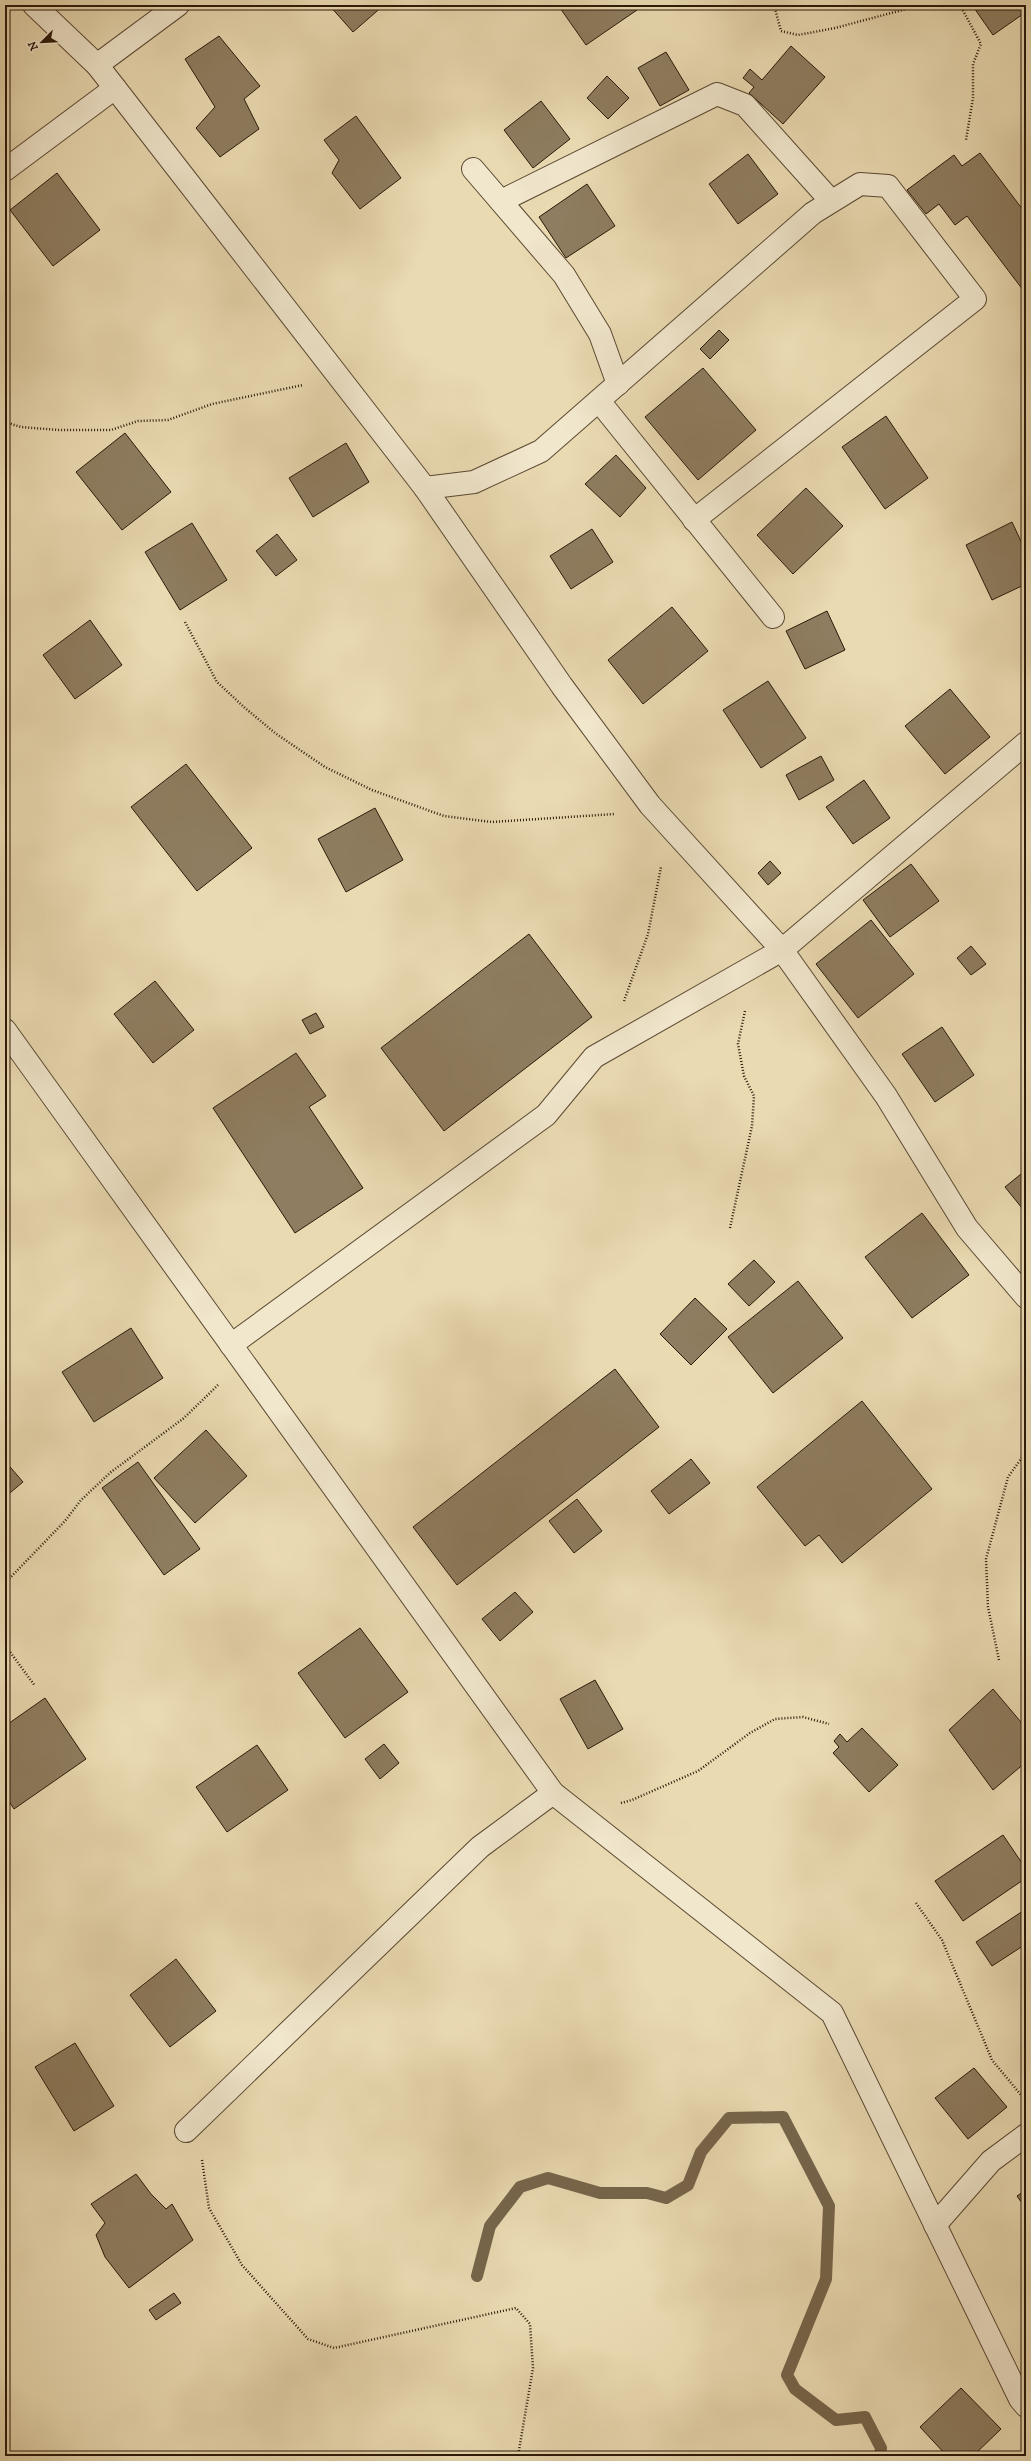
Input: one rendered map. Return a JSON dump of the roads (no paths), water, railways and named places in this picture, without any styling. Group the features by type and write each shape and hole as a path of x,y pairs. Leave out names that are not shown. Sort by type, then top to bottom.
{"street":[{"path":"34,5 97,65 425,488 562,686 655,812 782,950 886,1096 967,1228 1026,1297"},
{"path":"97,65 178,5"},
{"path":"5,170 115,88"},
{"path":"501,201 717,94 745,105 831,202"},
{"path":"473,169 564,274 600,334 618,384"},
{"path":"425,488 474,482 541,451 813,213 860,184 888,186 975,299 694,520"},
{"path":"599,401 773,617"},
{"path":"236,1352 546,1115 594,1057 782,950 1026,743"},
{"path":"5,1030 553,1794 832,2013 935,2225 1024,2400"},
{"path":"192,2126 480,1847 553,1794"},
{"path":"935,2225 991,2161 1026,2135"}],"waterway":[{"path":"477,2276 490,2226 520,2187 548,2178 600,2193 647,2193 666,2198 688,2185 701,2152 729,2118 783,2117 829,2206 826,2279 787,2375 795,2389 836,2420 865,2417 881,2448 880,2456"}]}
